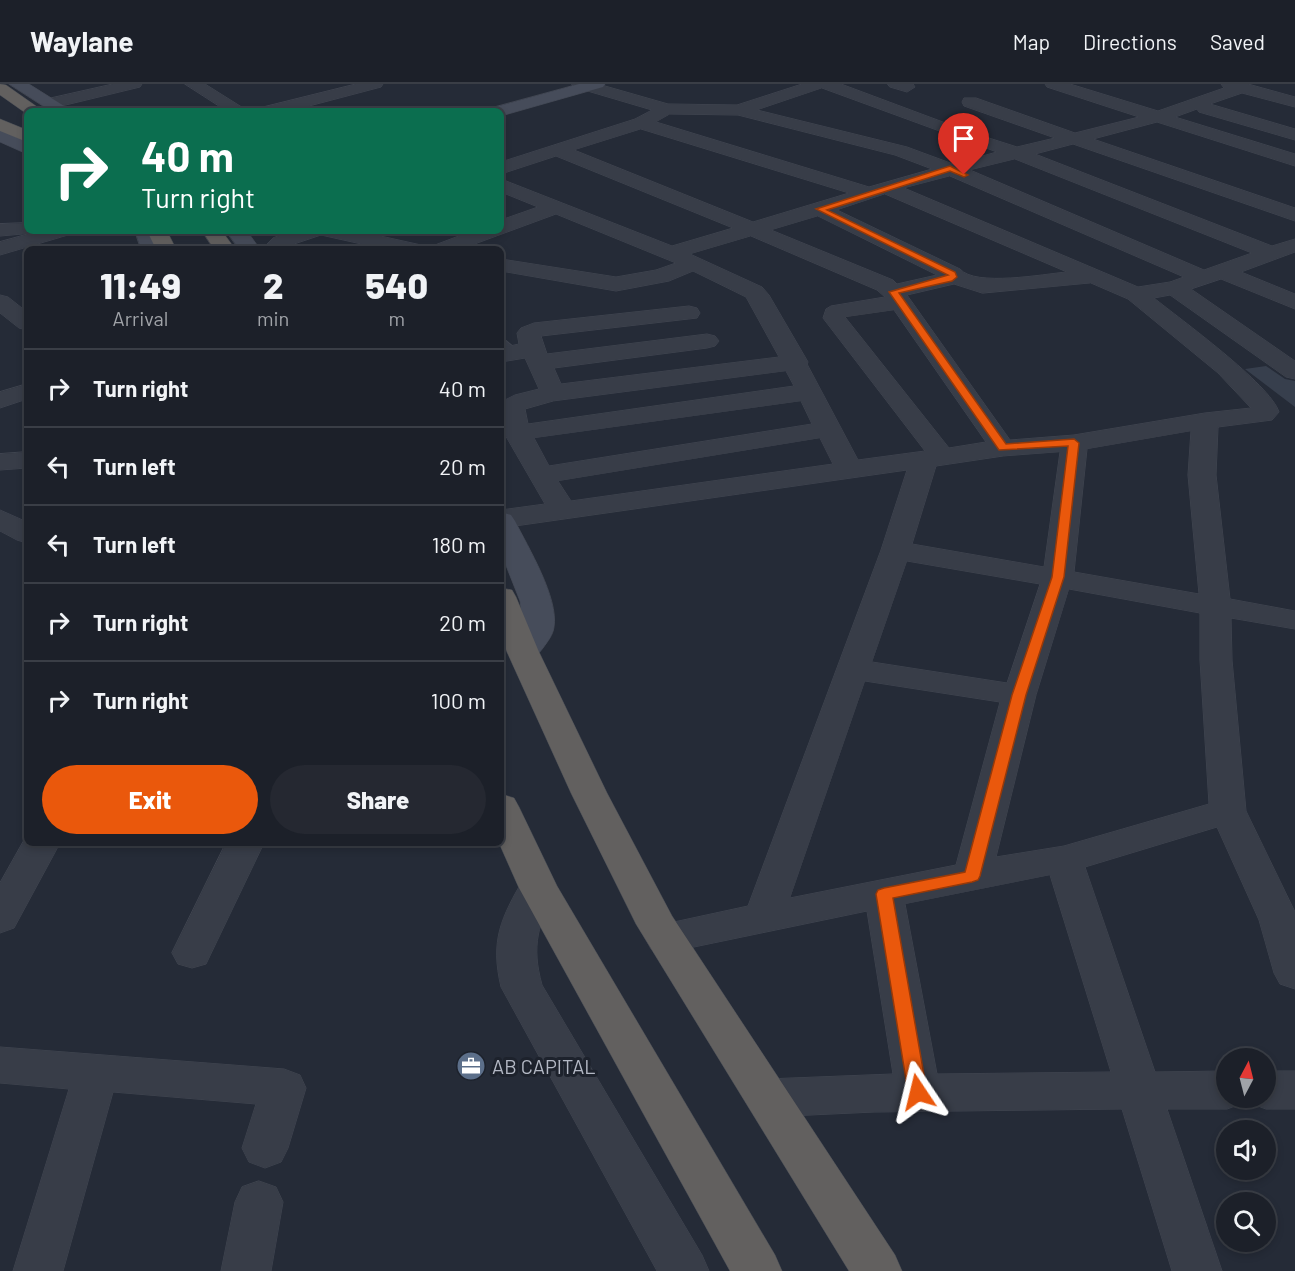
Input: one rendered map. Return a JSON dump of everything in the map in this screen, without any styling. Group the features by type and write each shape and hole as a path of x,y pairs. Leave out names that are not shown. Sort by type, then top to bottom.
{"highway":[{"path":"0,88 47,108"},
{"path":"0,124 24,136"},
{"path":"504,604 523,652 589,793 665,938 877,1271"},
{"path":"504,814 538,888 757,1271"}],"main road":[{"path":"20,85 48,108"},
{"path":"501,108 576,85"},
{"path":"501,108 576,85"},
{"path":"0,135 24,147"},
{"path":"504,527 536,603 539,622 536,636 523,652"}],"street":[{"path":"52,108 134,84"},
{"path":"193,84 234,108"},
{"path":"282,108 375,84"},
{"path":"738,110 819,84"},
{"path":"826,84 961,135 1288,249"},
{"path":"1053,84 1295,160"},
{"path":"1276,84 1295,89"},
{"path":"576,85 667,109 738,110 881,145 950,169 1214,275 1295,302"},
{"path":"671,253 950,169 1017,153 1075,128 1107,129 1158,117 1197,105 1235,86 1295,102"},
{"path":"986,92 1052,112"},
{"path":"1165,96 1295,135"},
{"path":"970,102 1075,128 1168,173 1295,215"},
{"path":"506,163 557,150 641,123 667,109"},
{"path":"504,520 1003,448 1074,443 1205,421 1263,415 1266,412 1265,408 1227,368 1136,294 878,190 641,123"},
{"path":"1107,129 1138,141"},
{"path":"557,150 885,285 897,297 1003,448"},
{"path":"1191,160 1243,177"},
{"path":"504,186 671,253 754,292 761,300 796,362 808,392 851,471"},
{"path":"504,226 556,207"},
{"path":"820,209 947,271 953,277 982,286 1093,276"},
{"path":"0,230 24,229"},
{"path":"0,249 62,234"},
{"path":"38,246 65,234"},
{"path":"278,246 276,244 280,242 305,234"},
{"path":"342,234 400,246"},
{"path":"450,246 483,234"},
{"path":"1136,294 1174,288 1288,249"},
{"path":"0,259 24,252"},
{"path":"504,266 606,284 627,283 661,276 693,264"},
{"path":"661,276 728,370"},
{"path":"933,458 834,318 834,314 897,297 953,277"},
{"path":"1174,288 1295,372"},
{"path":"0,302 24,321"},
{"path":"518,352 534,330 689,313"},
{"path":"518,352 707,340"},
{"path":"518,352 553,393"},
{"path":"562,510 518,434 512,419 512,406 524,400 553,393 796,362"},
{"path":"0,400 24,392"},
{"path":"518,434 808,392"},
{"path":"1205,421 1202,475 1215,605 1216,660 1228,811 1287,921 1295,973"},
{"path":"542,475 827,429"},
{"path":"972,876 1019,695 1058,577 1074,443"},
{"path":"764,916 852,669 933,458"},
{"path":"0,462 24,460"},
{"path":"0,519 24,532"},
{"path":"896,550 1295,620"},
{"path":"852,669 1019,695"},
{"path":"665,938 764,916 1026,865 1064,860 1228,811"},
{"path":"0,918 39,846"},
{"path":"192,952 244,846"},
{"path":"1064,860 1197,1271"},
{"path":"538,888 522,916 514,941 515,965 522,987 684,1271"},
{"path":"884,894 918,1092"},
{"path":"0,1065 284,1088 265,1148"},
{"path":"38,1271 96,1073"},
{"path":"767,1098 918,1092 1216,1090"},
{"path":"1276,1090 1295,1090"},
{"path":"246,1271 259,1202"}],"building":[{"path":"1266,366 1285,379 1295,381 1295,407 1245,369"}],"place":[{"name":"AB CAPITAL","path":"471,1066"}],"route":[{"path":"918,1092 884,894 972,876 1019,695 1058,577 1074,443 1003,448 893,292 949,279 953,277 952,274 820,209 950,169 964,175"}]}
